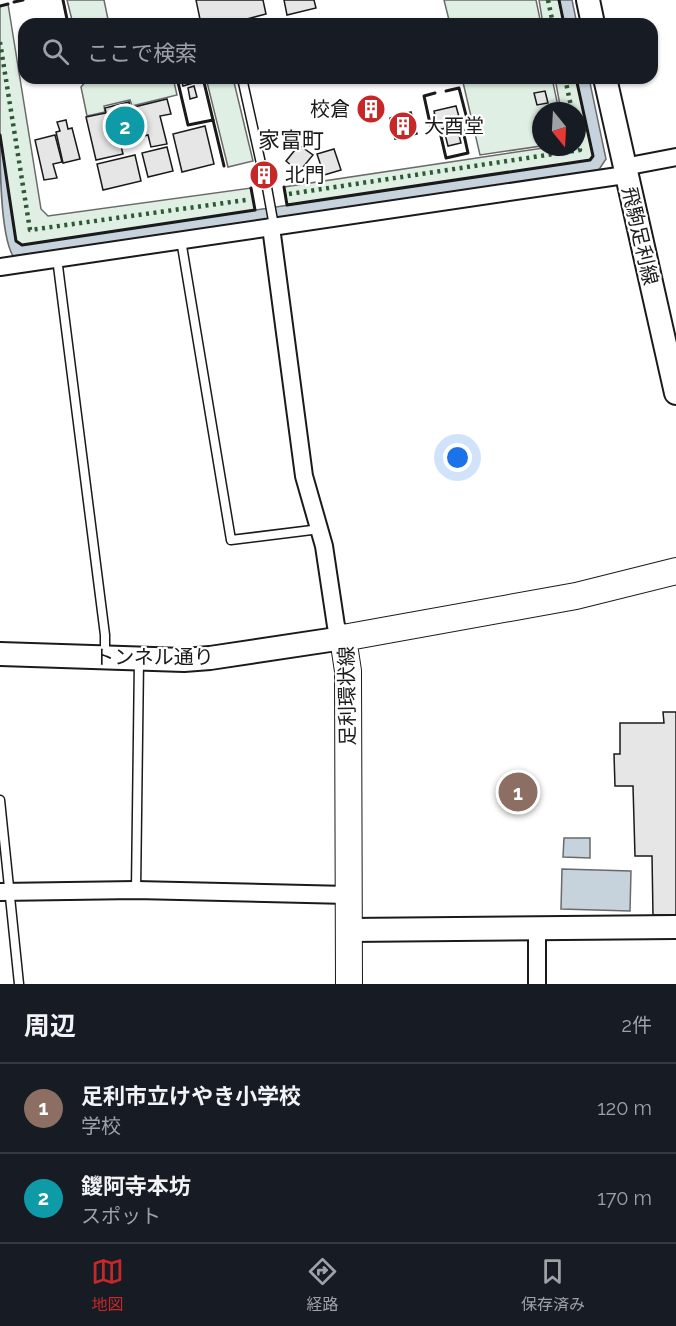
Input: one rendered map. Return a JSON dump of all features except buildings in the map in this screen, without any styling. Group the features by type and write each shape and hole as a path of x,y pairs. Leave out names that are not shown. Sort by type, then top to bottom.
{"main road":[{"name":"足利環状線","path":"349,984 348,671 343,638 565,598 676,571"}],"street":[{"path":"588,0 592,18"},
{"name":"飛駒足利線","path":"605,84 676,393"},
{"path":"0,266 625,171 676,157"},
{"path":"272,225 304,476 324,546 336,626 343,638"},
{"name":"トンネル通り","path":"0,654 183,660 343,638"},
{"path":"5,892 136,890 348,895"},
{"path":"537,927 537,984"},
{"path":"349,930 676,927"}],"lane":[{"path":"243,84 262,168"},
{"path":"266,182 272,225"},
{"path":"181,240 231,540 320,529"},
{"path":"57,258 105,635 105,658"},
{"path":"136,890 139,660"},
{"path":"0,800 5,892 19,984"}],"green space":[{"path":"67,0 104,0 108,18 72,18"},
{"path":"444,0 536,0 540,18 448,18"},
{"path":"539,0 559,0 563,18 542,18"},
{"path":"8,4 18,66 18,84 21,84 41,209 48,216 251,188 255,210 22,245 16,241 0,135 0,6"},
{"path":"84,84 174,84 177,95 132,106 130,100 104,106 105,112 87,116 81,87"},
{"path":"207,84 234,84 253,161 228,167"},
{"path":"463,84 553,84 557,102 532,102 532,147 480,155"},
{"path":"556,84 577,84 581,102 559,102"},
{"path":"586,124 593,156 590,160 287,205 284,187 532,150 532,156 586,156"}],"shaded area":[{"path":"559,0 572,0 576,18 563,18"},
{"path":"577,84 590,84 606,159 598,171 305,216 13,256 5,232 3,216 0,135 16,241 22,245 590,160 593,155 586,123 586,102 581,102"},
{"path":"564,838 590,838 590,858 563,857"},
{"path":"562,869 631,871 630,911 561,909"}],"hedge":[{"path":"548,0 552,18"},
{"path":"0,42 30,230 246,200"},
{"path":"566,84 570,102"},
{"path":"289,194 540,156"}],"wall":[{"path":"14,2 23,0"},
{"path":"63,0 67,18"},
{"path":"559,0 563,18"},
{"path":"0,6 8,4"},
{"path":"178,84 188,125 213,120 224,166"},
{"path":"204,84 213,120"},
{"path":"284,187 287,205 590,160 593,156 577,84"},
{"path":"446,91 459,88 467,119 462,121"},
{"path":"435,93 424,96 431,128 436,127"},
{"path":"440,132 446,158 468,153 462,126"},
{"path":"0,135 16,241 22,245 255,210 251,188"}],"place":[{"name":"校倉","path":"371,109"},
{"name":"鑁阿寺本坊","path":"125,126"},
{"name":"大酉堂","path":"403,126"},
{"name":"北門","path":"264,175"},
{"name":"足利市立けやき小学校","path":"518,792"}],"district":[{"name":"家富町","path":"291,140"}]}
